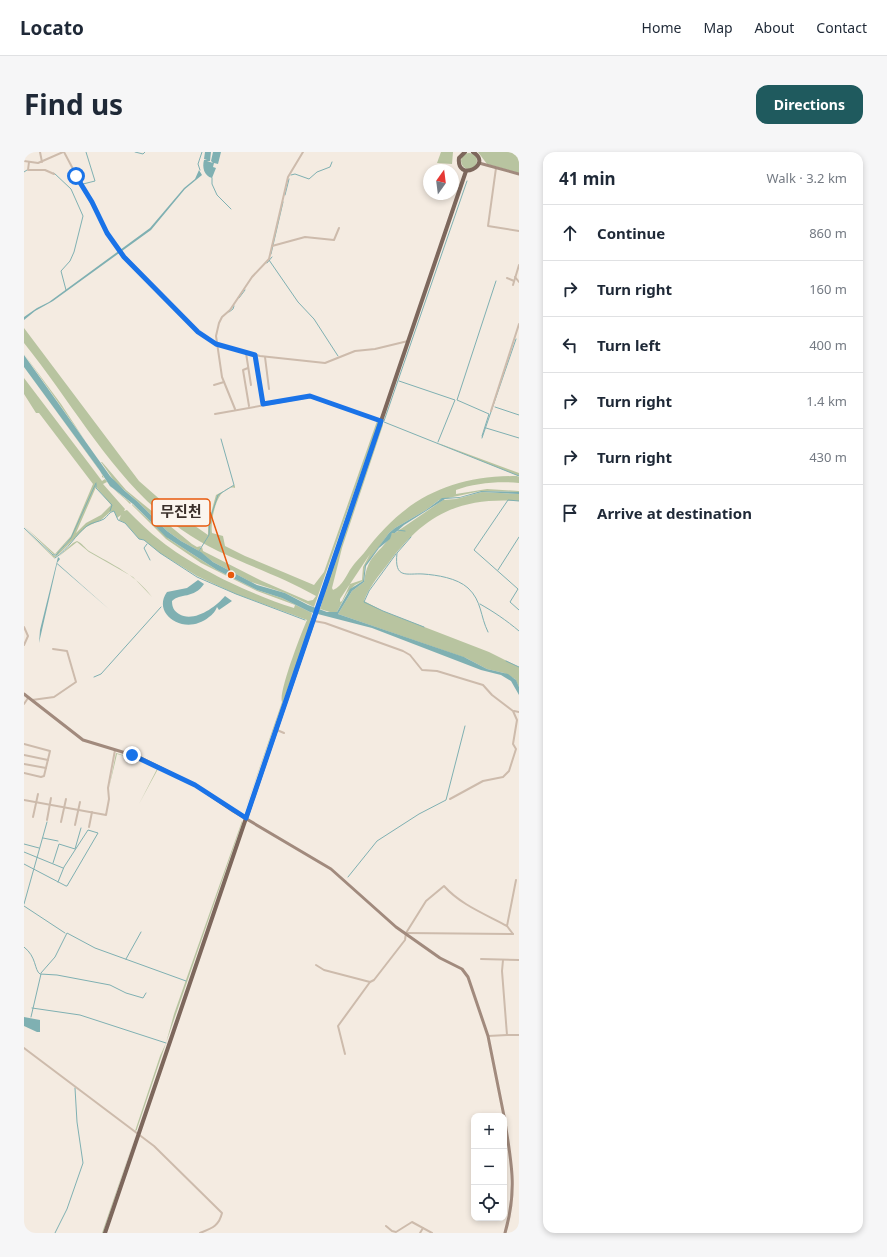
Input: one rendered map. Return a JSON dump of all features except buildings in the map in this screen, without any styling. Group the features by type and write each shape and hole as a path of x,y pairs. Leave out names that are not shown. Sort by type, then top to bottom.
{"main road":[{"path":"465,152 461,155 459,161 461,167 466,171 473,170 479,163 478,156 473,152"},
{"path":"479,163 519,174"},
{"path":"105,1233 466,171"},
{"path":"24,694 82,740 139,757 195,785 246,818 331,869 406,933 440,958 462,970 468,977 488,1036 503,1113"},
{"path":"505,1233 511,1211 513,1186 512,1156 507,1131"}],"street":[{"path":"40,152 42,162"},
{"path":"55,152 56,156"},
{"path":"24,161 42,162 64,152 107,233 120,251 201,335 217,345 265,357 327,363 355,351 375,349 408,341"},
{"path":"235,409 224,382 216,332 222,317 230,310 252,277 267,262 288,177 303,152"},
{"path":"29,162 28,170 45,170 54,174"},
{"path":"496,168 488,226 519,231"},
{"path":"272,246 305,237 334,240 339,228"},
{"path":"513,285 519,265"},
{"path":"515,277 519,282"},
{"path":"507,278 514,281"},
{"path":"491,411 519,324"},
{"path":"246,353 251,385"},
{"path":"255,355 263,404"},
{"path":"265,357 269,389"},
{"path":"248,368 243,370 249,406"},
{"path":"214,385 224,382"},
{"path":"215,414 249,406 310,396 381,421"},
{"path":"313,620 403,651 410,655 422,670 437,671 483,685 492,695 513,710 519,712"},
{"path":"24,627 28,636 24,645"},
{"path":"24,704 30,699 54,697 76,682 67,651 53,649"},
{"path":"450,799 483,781 503,777 509,771 516,749 513,744 517,720 513,710"},
{"path":"276,730 284,733"},
{"path":"24,744 49,750 43,777 24,773"},
{"path":"24,800 106,815 109,799 108,788 115,750"},
{"path":"24,755 48,760"},
{"path":"24,764 46,768"},
{"path":"33,817 38,794"},
{"path":"47,820 51,798"},
{"path":"61,822 66,799"},
{"path":"75,825 80,802"},
{"path":"89,827 92,812"},
{"path":"507,926 516,880"},
{"path":"345,1054 338,1026 370,982 374,980 406,940 406,933 426,901 444,886 449,892 471,908 507,926 513,934 406,933"},
{"path":"481,959 519,960"},
{"path":"503,960 502,971 507,1035"},
{"path":"316,966 324,970 370,982"},
{"path":"488,1036 519,1035"},
{"path":"24,1048 138,1133 167,1158 222,1213 220,1221 214,1228 200,1233"},
{"path":"386,1226 392,1231 396,1232 412,1222 432,1233"},
{"path":"420,1233 424,1228"}],"green space":[{"path":"441,152 453,152 452,164 437,163"},
{"path":"478,152 519,152 519,173 487,164"},
{"path":"469,153 476,158 477,161 472,168 469,169 462,164 461,161 466,154"},
{"path":"24,328 139,481 172,510 208,535 208,524 216,495 224,491 216,504 212,520 212,533 223,536 225,546 314,585 324,572 377,421 379,421 314,607 285,593 251,582 213,562 199,551 202,547 203,551 262,581 308,601 313,600 316,596 283,579 214,549 182,530 158,511 116,466 24,343"},
{"path":"24,354 61,404 86,442"},
{"path":"24,378 102,481 105,479 108,483 103,484 125,509 124,511 127,510 161,541 190,561 224,580 260,596 294,608 295,605 257,591 201,563 166,539 132,504 169,539 217,570 257,590 282,598 312,613 309,628 244,813 282,702 284,687 291,662 307,620 236,594 197,576 160,553 144,540 139,539 125,523 119,520 121,515 117,518 114,511 110,512 101,520 86,527 54,558 24,529 52,555 55,556 58,552 54,555 24,526 55,554 71,536 93,484 39,413 36,413 24,394","holes":["96,487 111,505 101,515 86,523 76,533"]},
{"path":"382,422 383,425 342,548 332,588 333,590 342,583 353,565 379,534 395,518 430,494 449,486 470,480 493,477 519,477 519,483 495,482 479,484 456,490 456,494 487,489 519,492 481,491 439,500 426,510 395,528 389,533 365,566 363,581 355,585 347,593 337,612 333,613 320,609 324,591","holes":["370,554 363,567 362,580 350,584","350,584 342,601 340,602 340,599"]},
{"path":"438,443 519,473 519,476 442,445"},
{"path":"101,462 126,490 192,544 197,547 201,546 199,551 167,531 138,502 115,482"},
{"path":"113,488 131,503 130,504"},
{"path":"482,492 519,494 519,501 477,502 443,513 428,522 400,548 374,582 364,601 383,611 489,652 519,667 519,687 515,679 504,673 487,669 466,658 338,614 352,591 364,582 366,572 372,559 392,533 395,533 443,500 456,499"},
{"path":"77,541 89,551 129,575 89,552 77,542 58,557"},
{"path":"116,753 139,760 117,754 109,788"},
{"path":"139,760 158,769 139,804 157,769"},
{"path":"242,821 242,823 166,1043 174,1014"},
{"path":"166,1043 137,1130 135,1131 160,1056"},
{"path":"136,1134 103,1233 102,1233"}],"water":[{"path":"205,152 211,152 210,161 207,161 213,163 211,161 213,152 221,152 218,164 214,163 213,167 216,168 212,178 209,177 204,171 204,160 207,160 204,159"},
{"path":"199,170 202,175 185,189 151,230 53,301 35,311 24,320 24,317 49,302 150,228 184,188 195,179"},
{"path":"24,355 110,476 167,531 201,552 213,562 257,585 285,593 308,605 327,612 337,612 350,589 363,581 365,565 389,533 442,498 460,497 481,491 519,492 519,494 482,492 459,498 445,499 404,525 395,533 392,533 390,539 379,548 366,566 364,582 352,591 338,614 464,657 487,669 508,674 516,680 519,687 519,695 511,681 501,675 481,670 372,628 310,612 282,598 257,590 217,570 166,537 133,504 110,486 24,367"},
{"path":"58,557 60,559 57,563 110,610 57,564 39,643 40,630"},
{"path":"198,580 204,584 200,589 192,594 179,597 172,601 174,609 179,614 191,617 204,613 221,601 225,596 232,601 219,610 217,607 212,615 200,623 190,625 181,624 173,620 167,615 163,608 163,600 167,592 187,588"},
{"path":"24,1017 40,1020 40,1032 24,1026"}],"waterway":[{"path":"83,184 95,181 86,152"},
{"path":"135,152 143,154 145,152"},
{"path":"200,170 198,164 202,152"},
{"path":"291,175 295,174 309,179 317,172 330,167 332,162"},
{"path":"54,173 71,189 83,216 74,252 70,261 61,271 66,290"},
{"path":"212,178 212,184 217,195 231,209"},
{"path":"285,195 289,179"},
{"path":"384,421 467,181"},
{"path":"271,254 283,202"},
{"path":"267,263 272,257"},
{"path":"269,260 298,302 314,319 338,356"},
{"path":"482,436 489,414 457,400 496,281"},
{"path":"239,298 245,290"},
{"path":"229,312 234,306"},
{"path":"482,438 516,339"},
{"path":"399,381 455,400 438,442"},
{"path":"495,407 519,415"},
{"path":"384,422 519,476"},
{"path":"486,428 519,438"},
{"path":"199,551 209,535 210,519 218,495 234,485 221,439"},
{"path":"24,528 53,555 56,555 71,538 96,483"},
{"path":"96,484 96,488 112,505 110,511"},
{"path":"519,501 508,500 474,550 518,589 510,602 519,610"},
{"path":"55,558 87,526 104,519 114,511 118,520 125,523 139,539 144,540 160,553 197,577 236,594 305,620"},
{"path":"397,530 405,531"},
{"path":"411,537 397,553 397,562 400,571 407,574 423,574 453,579 468,588 476,598 488,632"},
{"path":"498,570 519,537"},
{"path":"147,544 144,548 150,560"},
{"path":"396,554 369,591 364,602 424,627"},
{"path":"480,604 500,616 519,631"},
{"path":"94,677 101,674 161,607"},
{"path":"506,661 519,667"},
{"path":"348,877 377,841 419,814 446,800 465,726"},
{"path":"24,904 47,822"},
{"path":"53,863 59,844 75,849 81,828"},
{"path":"24,864 66,886 67,886 98,833 88,830 64,867 58,882"},
{"path":"43,838 58,841"},
{"path":"24,844 39,848"},
{"path":"24,852 63,868"},
{"path":"24,906 65,933"},
{"path":"126,959 141,932"},
{"path":"41,973 55,957 67,933 95,948 186,981"},
{"path":"24,947 31,955 40,974 57,975 110,985 126,993 143,998 146,993"},
{"path":"31,1017 41,974"},
{"path":"32,1008 80,1015 166,1043"},
{"path":"55,1233 67,1209 83,1163 77,1122 75,1088"}],"place":[{"name":"무진천","path":"231,575"}],"route":[{"path":"76,176 92,202 107,233 124,257 198,332 210,342 255,355 263,404 310,396 381,421 246,818 195,785 139,757 132,755"}]}
